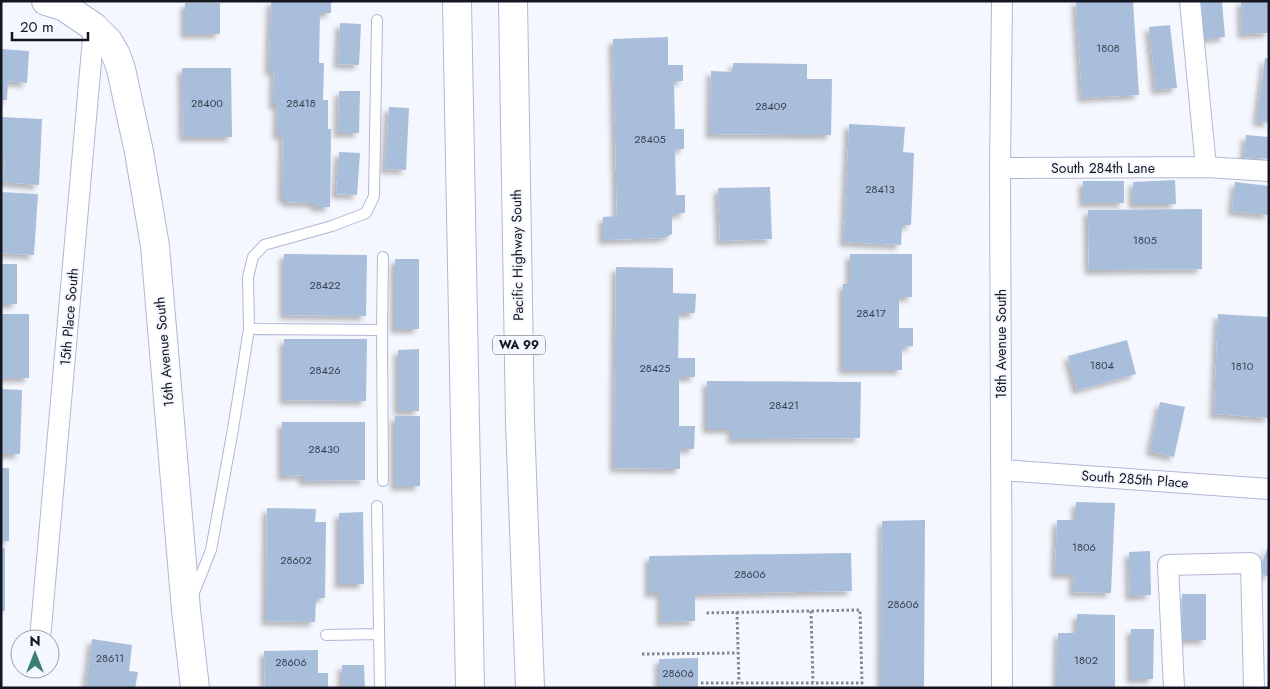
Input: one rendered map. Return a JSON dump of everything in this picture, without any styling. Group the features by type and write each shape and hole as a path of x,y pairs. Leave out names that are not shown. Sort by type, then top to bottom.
{"main road":[{"name":"16th Avenue South","path":"46,1 63,6 94,27 108,41 121,69 139,152 154,246 186,610 195,688"},
{"path":"457,1 470,688"},
{"name":"Pacific Highway South","path":"513,1 520,412 530,688"}],"street":[{"path":"75,1 94,27"},
{"name":"18th Avenue South","path":"1002,1 1000,168 1002,688"},
{"path":"1190,1 1206,167"},
{"name":"15th Place South","path":"41,629 94,27"},
{"name":"South 284th Lane","path":"1000,168 1206,167 1269,171"},
{"name":"South 285th Place","path":"1002,470 1269,489"},
{"path":"1174,688 1168,565 1251,563 1254,688"}],"lane":[{"path":"186,610 212,550 250,328 248,277 253,257 264,245 332,226 366,213 374,196 376,20"},
{"path":"383,257 383,481"},
{"path":"250,328 382,330"},
{"path":"377,506 380,688"},
{"path":"326,634 379,634"}],"path":[{"path":"702,683 862,682 860,610 705,613"},
{"path":"811,611 813,682"},
{"path":"737,612 739,683"},
{"path":"642,654 738,653"}],"building":[{"path":"271,1 331,1 331,13 320,13 319,63 324,63 323,100 328,100 328,129 331,129 330,207 315,207 315,203 286,202 286,198 282,198 283,135 277,135 278,105 273,105 274,71 269,71"},
{"path":"1076,1 1133,1 1139,95 1082,98"},
{"path":"1201,1 1222,1 1225,37 1204,39"},
{"path":"1241,1 1269,1 1269,33 1242,34"},
{"path":"185,3 220,3 220,34 185,34"},
{"path":"340,23 361,24 359,65 338,64"},
{"path":"1170,25 1177,88 1156,90 1149,27"},
{"path":"668,37 668,65 683,65 683,81 674,81 675,129 684,129 684,149 675,149 676,195 685,195 685,213 672,214 672,234 664,238 603,240 603,217 617,216 613,39"},
{"path":"1,49 29,51 27,83 8,81 7,100 1,100"},
{"path":"1265,58 1269,59 1269,123 1257,121"},
{"path":"733,63 807,64 807,79 832,79 831,135 710,134 711,71 733,72"},
{"path":"182,68 231,68 232,137 183,137"},
{"path":"339,91 360,91 359,133 338,133"},
{"path":"389,107 409,108 406,170 385,169"},
{"path":"1,117 42,119 39,185 3,182 5,158 1,158"},
{"path":"849,124 905,127 903,152 914,153 911,225 902,225 901,245 844,242"},
{"path":"1246,135 1269,137 1269,159 1244,157"},
{"path":"339,152 360,153 357,195 336,194"},
{"path":"1175,180 1176,204 1133,204 1133,182"},
{"path":"1083,181 1124,181 1124,203 1083,203"},
{"path":"1235,182 1269,186 1269,215 1232,211"},
{"path":"770,187 772,239 720,241 718,188"},
{"path":"1,192 38,194 34,255 1,253"},
{"path":"1202,209 1202,269 1089,270 1088,210"},
{"path":"284,254 367,255 366,316 284,315"},
{"path":"850,254 912,254 912,297 899,297 899,328 913,328 913,346 902,347 902,370 843,370 843,284 850,284"},
{"path":"395,259 419,259 419,329 395,329"},
{"path":"1,264 17,264 17,304 1,304"},
{"path":"616,267 673,268 673,293 696,294 695,313 679,313 678,358 695,358 695,377 679,377 679,426 695,426 694,449 680,449 680,469 614,468"},
{"path":"1,314 29,314 29,378 1,378"},
{"path":"1218,314 1269,317 1269,418 1214,414"},
{"path":"284,339 367,339 366,401 284,400"},
{"path":"1127,340 1136,374 1077,390 1068,356"},
{"path":"419,349 419,411 398,411 398,350"},
{"path":"707,381 861,382 860,438 732,439 732,429 707,429"},
{"path":"1,389 22,390 20,454 1,454"},
{"path":"1160,402 1185,407 1174,457 1150,451"},
{"path":"395,416 420,416 420,486 395,486"},
{"path":"282,422 365,422 365,480 303,481 303,475 282,476"},
{"path":"1,468 9,468 9,541 1,541"},
{"path":"1076,502 1115,503 1111,593 1073,592 1074,574 1055,574 1057,520 1076,520"},
{"path":"267,508 316,509 315,522 326,522 325,598 316,598 315,622 266,621"},
{"path":"363,512 364,584 339,584 339,513"},
{"path":"925,520 924,688 881,688 882,521"},
{"path":"1269,544 1269,577 1258,573"},
{"path":"1,548 5,548 5,611 1,611"},
{"path":"1150,551 1151,595 1130,596 1129,552"},
{"path":"851,553 852,591 695,594 695,621 661,622 661,593 649,593 649,556"},
{"path":"1182,594 1206,594 1206,640 1181,640"},
{"path":"1077,614 1115,615 1115,688 1057,688 1058,633 1077,633"},
{"path":"1131,629 1154,629 1153,679 1131,679"},
{"path":"92,639 132,645 129,671 138,672 135,688 86,688"},
{"path":"318,650 318,673 328,673 328,688 265,688 264,651"},
{"path":"698,658 698,688 659,688 659,659"},
{"path":"342,665 364,665 365,688 342,688"}]}
